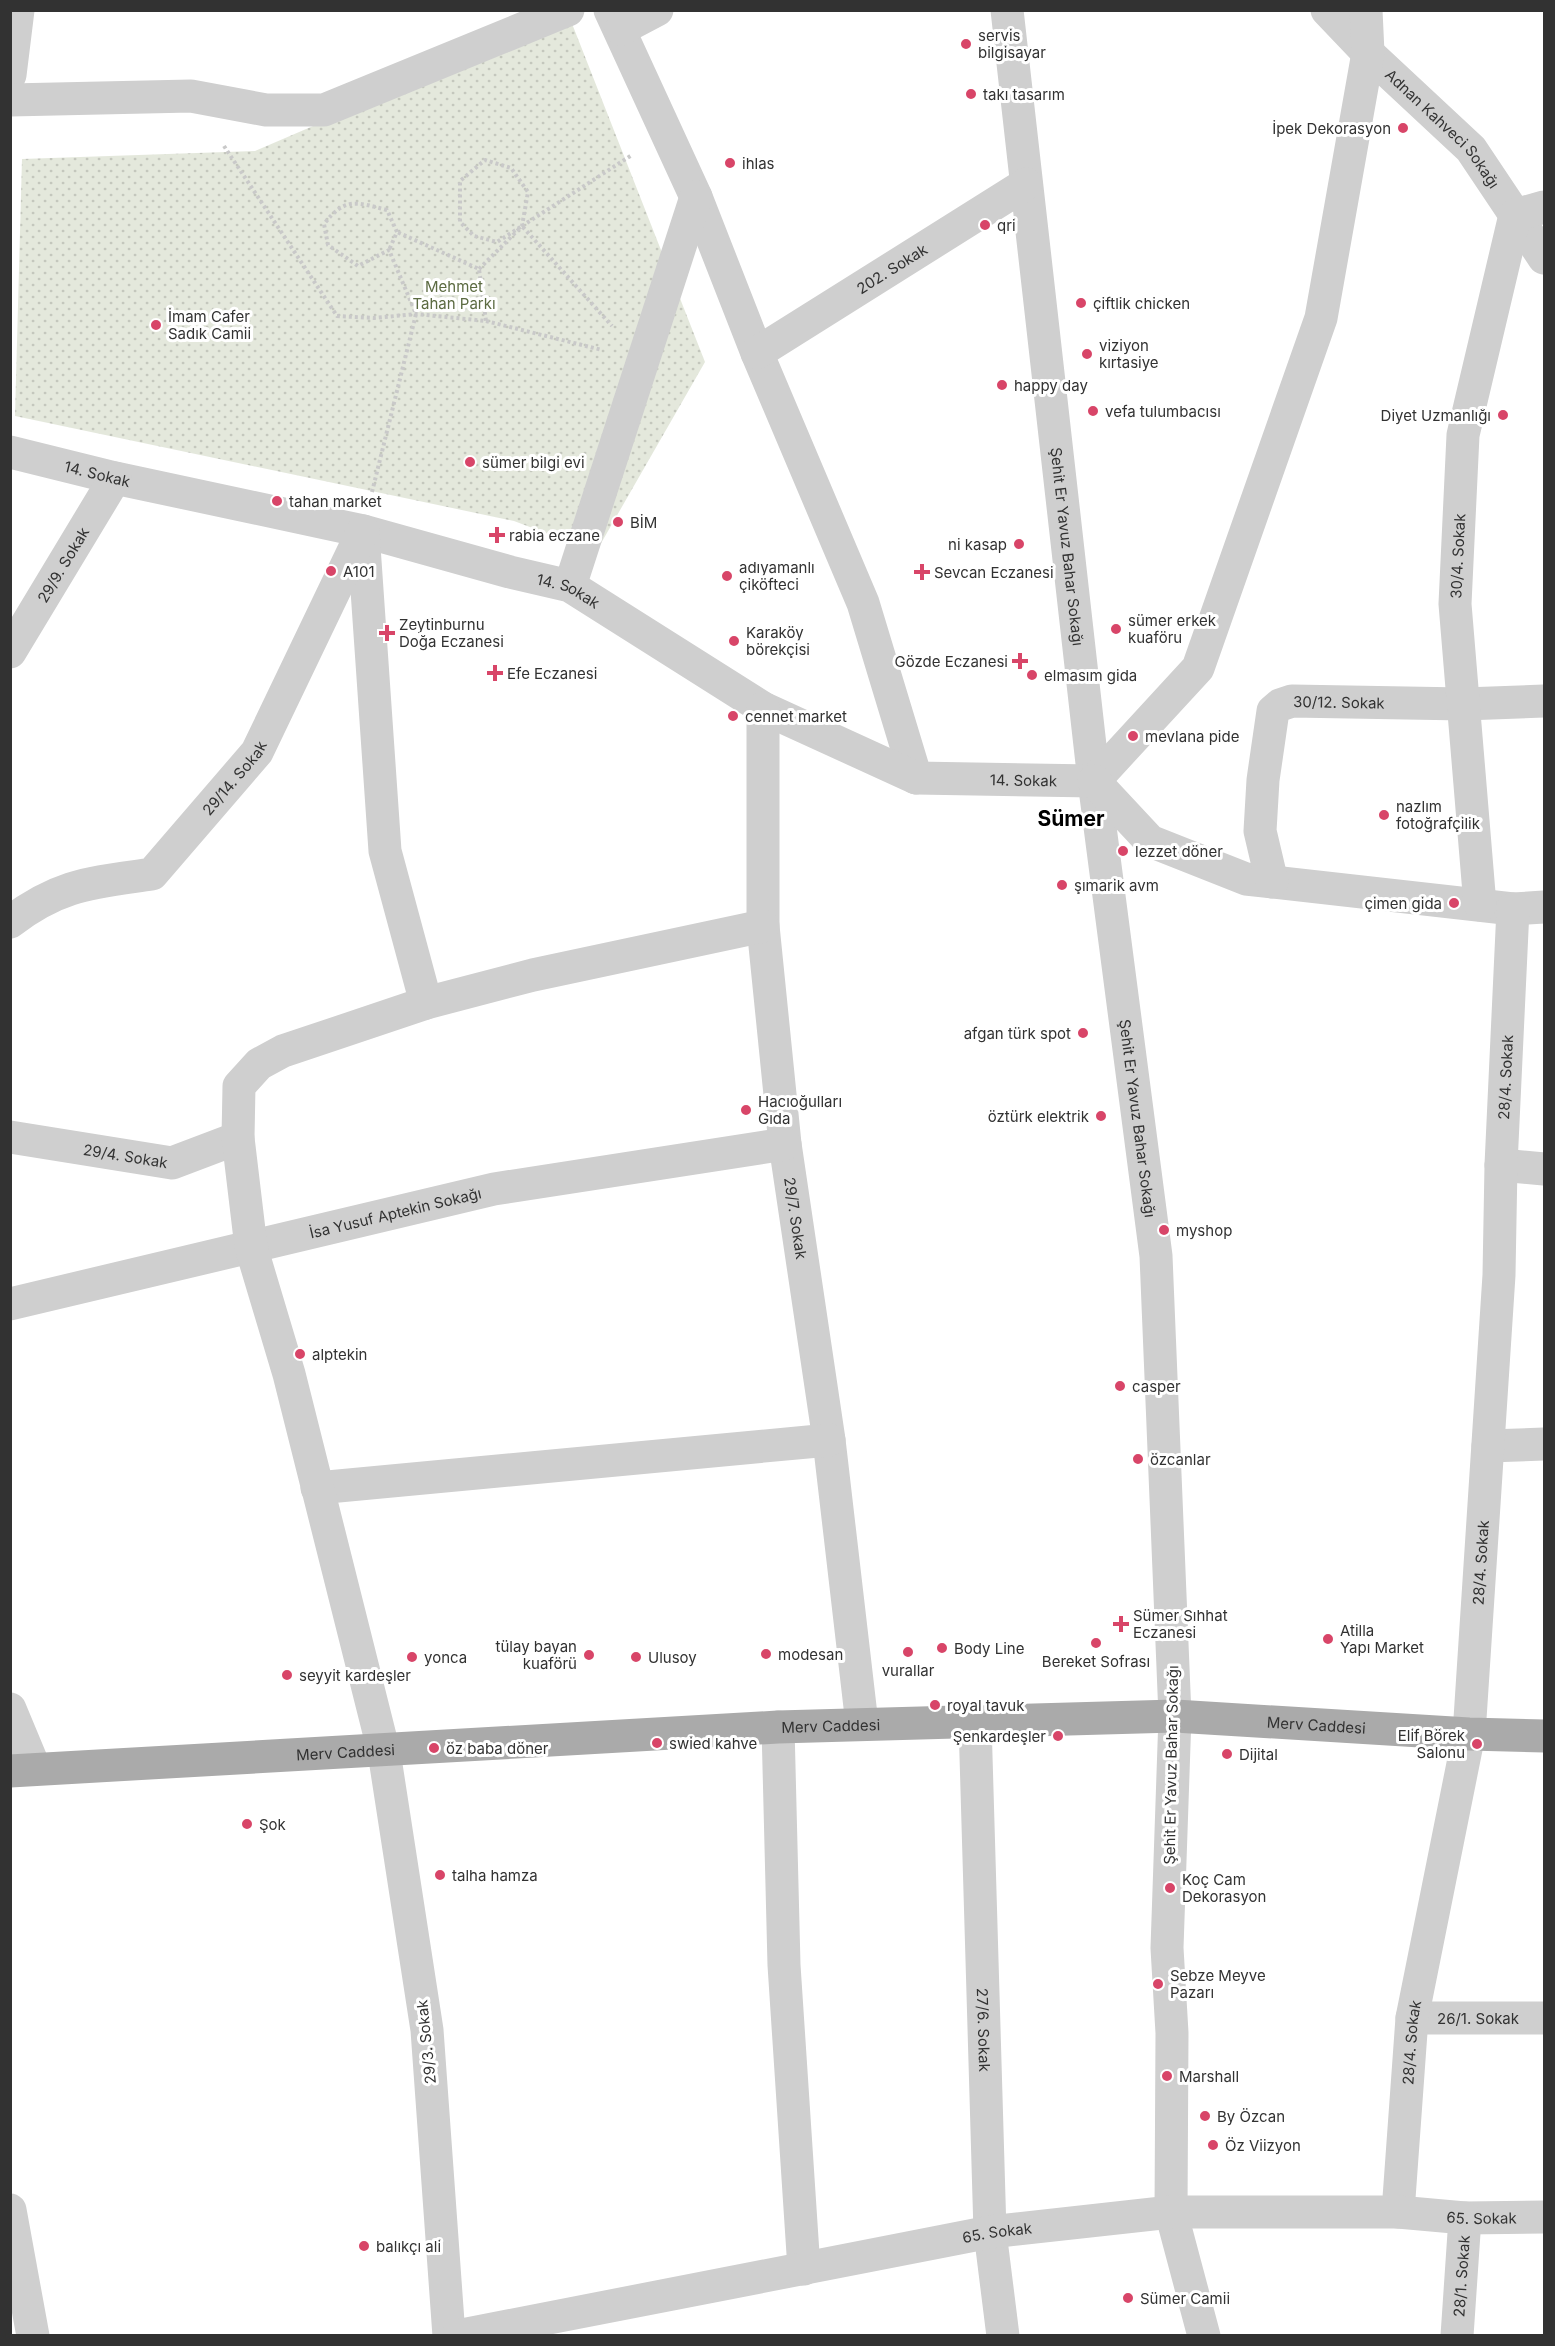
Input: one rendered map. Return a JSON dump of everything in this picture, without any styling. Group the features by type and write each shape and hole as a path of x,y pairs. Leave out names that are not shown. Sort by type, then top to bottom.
{"main road":[{"name":"Merv Caddesi","path":"23,1770 384,1752 778,1727 1175,1716 1469,1734 1545,1736"}],"street":[{"path":"10,75 18,10"},
{"path":"10,100 191,96 266,110 295,112 324,110 568,10"},
{"path":"657,10 615,20 696,197 757,353 863,603 916,778"},
{"name":"Şehit Er Yavuz Bahar Sokağı","path":"1007,10 1094,781 1156,1257 1175,1716 1167,1948 1172,2032 1171,2212 1204,2336"},
{"name":"Adnan Kahveci Sokağı","path":"1327,10 1368,53 1471,149 1530,211 1545,258"},
{"path":"1366,10 1368,53 1321,318 1198,668 1094,781 1150,841 1246,879 1480,905 1529,908"},
{"name":"202. Sokak","path":"757,353 1026,184"},
{"path":"570,586 696,197"},
{"name":"30/4. Sokak","path":"1480,905 1455,604 1463,435 1530,211"},
{"name":"14. Sokak","path":"10,452 115,478 363,531 510,573 570,586 763,708 916,778 1094,781"},
{"name":"29/9. Sokak","path":"10,652 115,478"},
{"path":"363,531 385,851 426,1003"},
{"name":"29/14. Sokak","path":"10,922 38,901 82,884 152,874 256,752 363,531"},
{"name":"30/12. Sokak","path":"1272,882 1260,831 1263,780 1273,711 1280,705 1292,701 1464,704 1545,701"},
{"name":"29/7. Sokak","path":"763,708 763,926 785,1144 829,1440 862,1724"},
{"name":"28/4. Sokak","path":"1398,2212 1412,2018 1469,1734 1499,1275 1501,1165 1529,908"},
{"name":"29/3. Sokak","path":"449,2336 427,2030 384,1752 289,1374 251,1247 238,1138 239,1086 259,1064 283,1051 426,1003 533,975 763,926"},
{"name":"29/4. Sokak","path":"10,1137 172,1163 238,1138"},
{"name":"İsa Yusuf Aptekin Sokağı","path":"10,1304 494,1189 785,1144"},
{"path":"1501,1165 1545,1169"},
{"path":"317,1488 829,1440"},
{"path":"1488,1446 1545,1444"},
{"path":"10,1708 23,1770"},
{"name":"27/6. Sokak","path":"975,1722 990,2232 1003,2336"},
{"path":"778,1727 783,1965 804,2269"},
{"name":"26/1. Sokak","path":"1412,2018 1545,2018"},
{"path":"10,2210 33,2336"},
{"name":"65. Sokak","path":"458,2336 990,2232 1171,2212 1398,2212 1465,2218 1545,2217"},
{"name":"28/1. Sokak","path":"1457,2336 1465,2218"}],"path":[{"path":"191,96 337,316 374,318 417,314 486,321 643,360"},
{"path":"479,269 522,226 528,192 511,168 485,160 460,181 460,222 474,236 497,242 522,226 667,132"},
{"path":"397,232 389,250 358,266 328,245 324,224 335,209 357,202 387,210 397,232 479,269"},
{"path":"522,226 643,360"},
{"path":"363,531 417,314 389,250"},
{"path":"479,269 486,321"}],"green space":[{"name":"Mehmet Tahan Parkı","path":"569,16 705,362 596,552 514,521 15,416 22,159 255,151"}],"place":[{"name":"servis bilgisayar","path":"966,44"},
{"name":"takı tasarım","path":"971,94"},
{"name":"İpek Dekorasyon","path":"1403,128"},
{"name":"ihlas","path":"730,163"},
{"name":"qri","path":"985,225"},
{"name":"çiftlik chicken","path":"1081,303"},
{"name":"İmam Cafer Sadık Camii","path":"156,325"},
{"name":"viziyon kırtasiye","path":"1087,354"},
{"name":"happy day","path":"1002,385"},
{"name":"vefa tulumbacısı","path":"1093,411"},
{"name":"Diyet Uzmanlığı","path":"1503,415"},
{"name":"sümer bilgi evi","path":"470,462"},
{"name":"tahan market","path":"277,501"},
{"name":"BİM","path":"618,522"},
{"name":"rabia eczane","path":"497,535"},
{"name":"ni kasap","path":"1019,544"},
{"name":"A101","path":"331,571"},
{"name":"Sevcan Eczanesi","path":"922,572"},
{"name":"adıyamanlı çiköfteci","path":"727,576"},
{"name":"sümer erkek kuaföru","path":"1116,629"},
{"name":"Zeytinburnu Doğa Eczanesi","path":"387,633"},
{"name":"Karaköy börekçisi","path":"734,641"},
{"name":"Gözde Eczanesi","path":"1020,661"},
{"name":"Efe Eczanesi","path":"495,673"},
{"name":"elmasım gida","path":"1032,675"},
{"name":"cennet market","path":"733,716"},
{"name":"mevlana pide","path":"1133,736"},
{"name":"nazlım fotoğrafçilik","path":"1384,815"},
{"name":"lezzet döner","path":"1123,851"},
{"name":"şımarik avm","path":"1062,885"},
{"name":"çimen gida","path":"1454,903"},
{"name":"afgan türk spot","path":"1083,1033"},
{"name":"Hacıoğulları Gıda","path":"746,1110"},
{"name":"öztürk elektrik","path":"1101,1116"},
{"name":"myshop","path":"1164,1230"},
{"name":"alptekin","path":"300,1354"},
{"name":"casper","path":"1120,1386"},
{"name":"özcanlar","path":"1138,1459"},
{"name":"Sümer Sıhhat Eczanesi","path":"1121,1624"},
{"name":"Atilla Yapı Market","path":"1328,1639"},
{"name":"Bereket Sofrası","path":"1096,1643"},
{"name":"Body Line","path":"942,1648"},
{"name":"vurallar","path":"908,1652"},
{"name":"modesan","path":"766,1654"},
{"name":"tülay bayan kuaförü","path":"589,1655"},
{"name":"yonca","path":"412,1657"},
{"name":"Ulusoy","path":"636,1657"},
{"name":"seyyit kardeşler","path":"287,1675"},
{"name":"royal tavuk","path":"935,1705"},
{"name":"Şenkardeşler","path":"1058,1736"},
{"name":"swied kahve","path":"657,1743"},
{"name":"Elif Börek Salonu","path":"1477,1744"},
{"name":"öz baba döner","path":"434,1748"},
{"name":"Dijital","path":"1227,1754"},
{"name":"Şok","path":"247,1824"},
{"name":"talha hamza","path":"440,1875"},
{"name":"Koç Cam Dekorasyon","path":"1170,1888"},
{"name":"Sebze Meyve Pazarı","path":"1158,1984"},
{"name":"Marshall","path":"1167,2076"},
{"name":"By Özcan","path":"1205,2116"},
{"name":"Öz Viizyon","path":"1213,2145"},
{"name":"balıkçı ali","path":"364,2246"},
{"name":"Sümer Camii","path":"1128,2298"}],"district":[{"name":"Sümer","path":"1071,818"}]}
